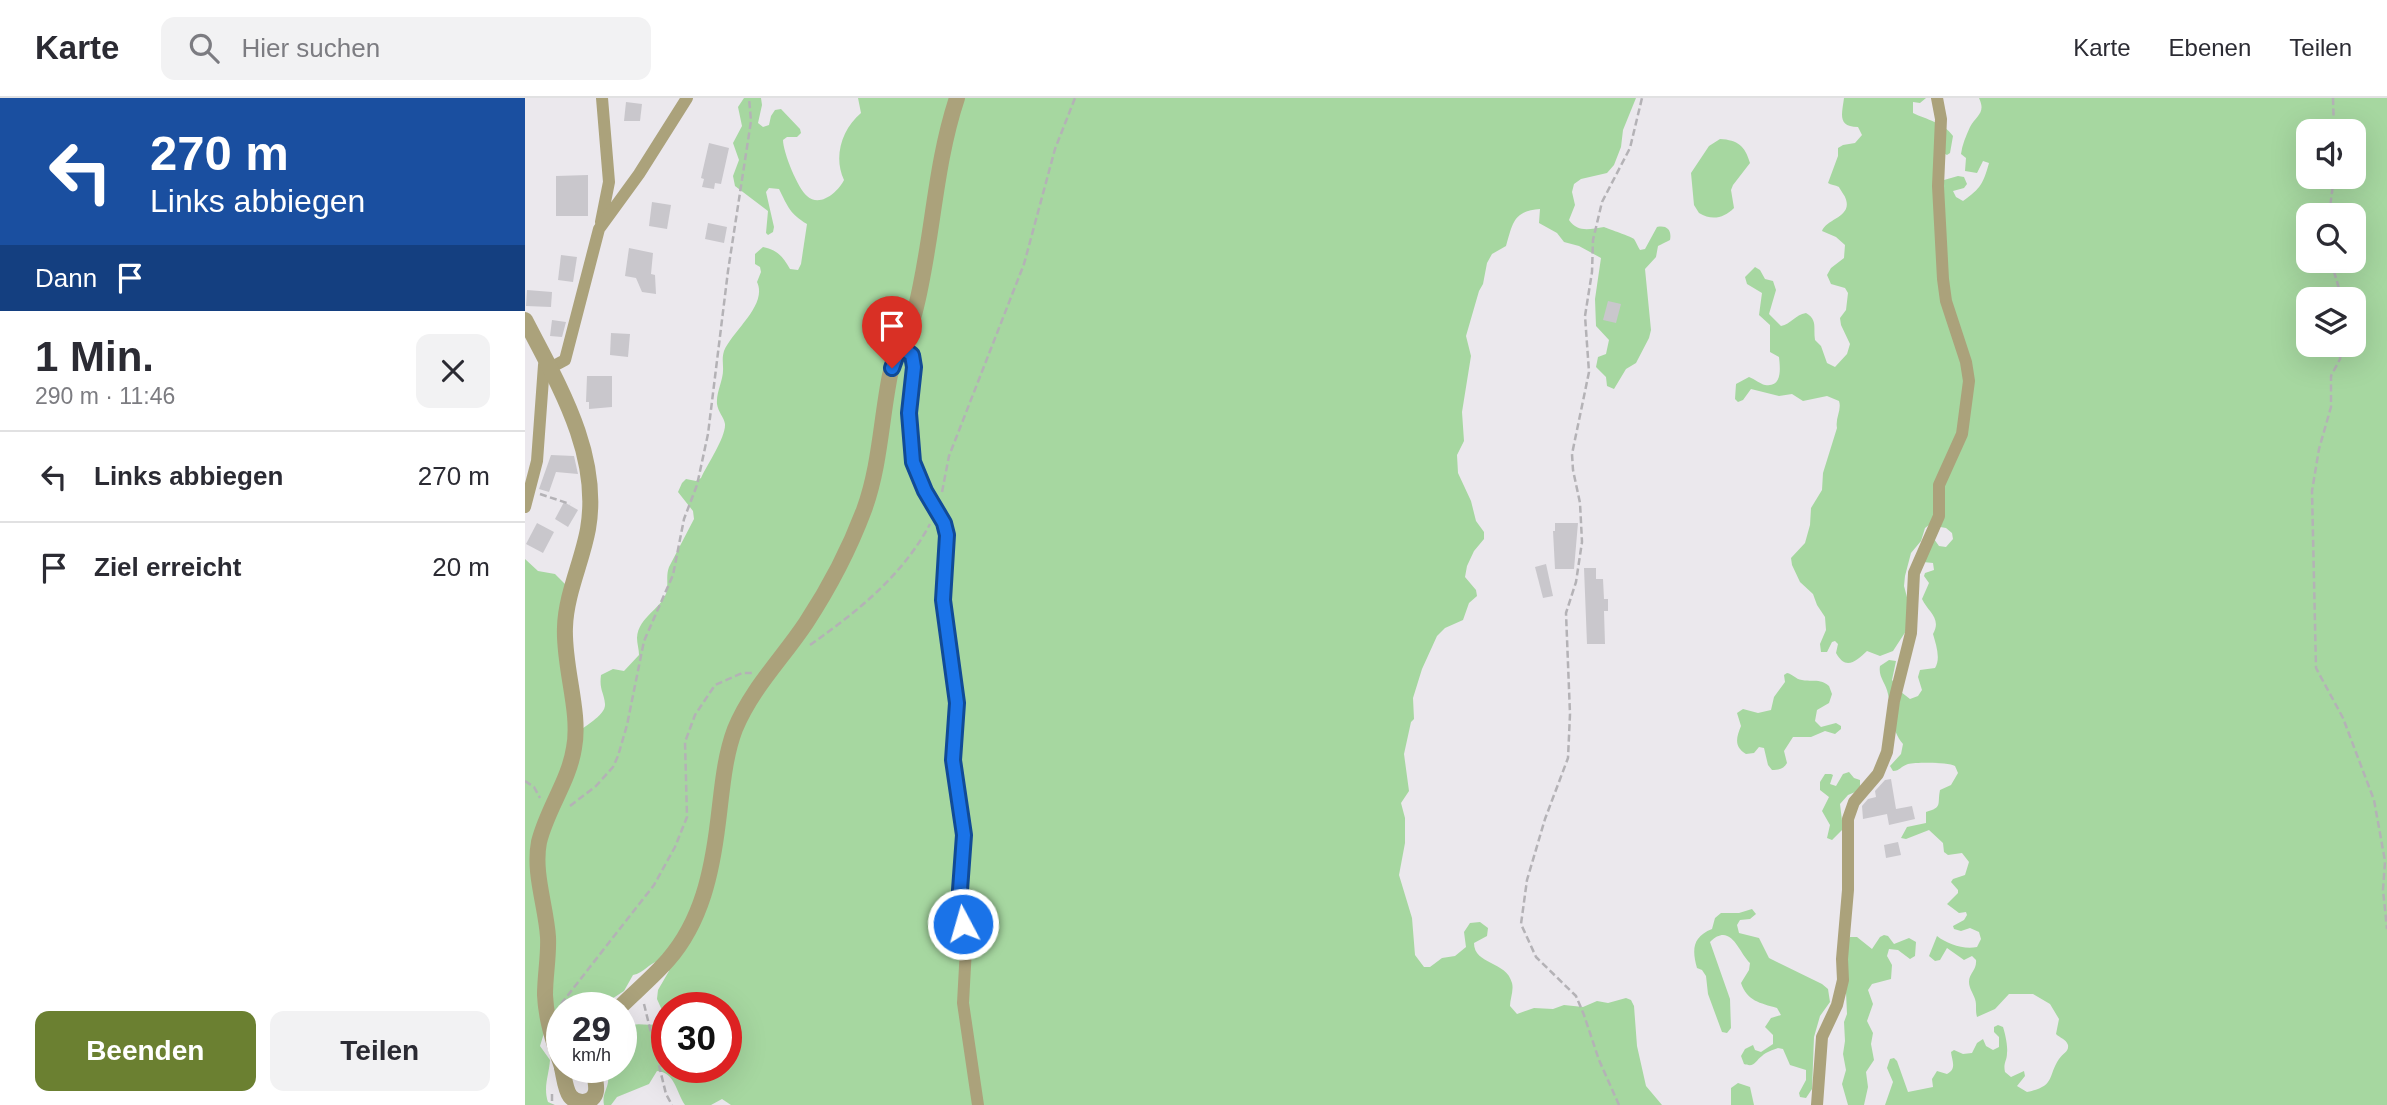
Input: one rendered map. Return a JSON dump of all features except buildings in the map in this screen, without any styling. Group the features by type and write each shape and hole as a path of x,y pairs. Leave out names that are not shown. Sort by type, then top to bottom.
{"street":[{"path":"525,508 537,461 544,365 565,360 600,229 609,181 603,98"},
{"path":"600,229 687,98"},
{"path":"635,992 673,953 704,896 713,860 729,746 747,705 811,615 854,537 869,495 890,375 915,312 927,254 941,159 957,98"},
{"path":"1817,1105 1822,1037 1837,1005 1843,980 1842,959 1848,890 1848,819 1854,802 1878,774 1887,752 1894,701 1911,633 1914,573 1939,516 1939,485 1962,434 1969,381 1943,279 1938,186 1941,119 1937,98"},
{"path":"525,320 549,365 577,429 588,470 591,495 588,531 568,601 565,624 567,670 576,738 571,762 539,846 538,868 548,937 547,992"},
{"path":"900,346 910,352 913,360 909,413 913,462 919,480 944,523 947,535 943,600 957,703 954,769 964,835 960,890 966,948 963,1003 978,1105"},
{"path":"566,1083 570,1096 575,1101 584,1103 593,1099 597,1090 596,1083"}],"path":[{"path":"549,814 560,815 596,786 613,767 627,726 644,641 673,575 684,519 697,485 708,434 728,271 751,121 749,98"},
{"path":"809,645 871,597 897,572 915,551 937,510 949,456 1024,264 1055,149 1075,98"},
{"path":"1619,1105 1576,996 1537,957 1521,924 1527,880 1545,819 1568,758 1570,714 1566,613 1576,583 1582,542 1573,454 1589,372 1585,316 1592,272 1593,240 1602,202 1630,148 1642,98"},
{"path":"2333,98 2334,119"},
{"path":"2340,357 2331,376 2331,407 2319,449 2312,491 2316,668 2343,718 2374,800 2385,861 2383,890 2387,929"},
{"path":"532,485 544,496 570,504"},
{"path":"571,992 654,885 675,847 687,817 685,742 695,715 715,685 742,673 768,673"},
{"path":"640,987 666,1094 672,1105"},
{"path":"552,1099 552,1105"}],"green space":[{"path":"744,98 761,98 758,123 763,127 769,125 775,110 781,109 801,133 797,137 783,140 785,153 803,192 817,200 833,194 844,180 839,162 841,144 849,127 861,113 858,98 1636,98 1623,130 1621,147 1614,165 1607,173 1581,179 1574,184 1572,192 1575,205 1569,220 1576,227 1604,227 1634,239 1640,250 1645,249 1657,227 1666,228 1670,233 1670,240 1658,246 1656,257 1645,269 1651,330 1649,338 1636,363 1626,369 1614,389 1607,386 1606,377 1596,367 1598,357 1606,354 1609,340 1596,326 1595,299 1601,258 1579,246 1564,242 1557,233 1539,223 1540,209 1524,212 1515,220 1506,246 1492,254 1487,263 1466,336 1471,356 1462,412 1464,441 1457,455 1458,473 1471,501 1476,521 1484,532 1484,539 1474,551 1465,577 1476,590 1477,596 1469,603 1463,620 1445,628 1437,636 1413,698 1414,719 1404,754 1409,791 1401,803 1405,818 1405,843 1399,875 1412,918 1415,955 1424,967 1430,967 1442,958 1455,956 1466,947 1464,932 1470,923 1480,922 1488,928 1487,936 1474,943 1475,950 1509,976 1512,986 1510,1006 1517,1014 1534,1008 1553,1009 1564,1005 1583,1007 1597,1001 1608,1003 1626,998 1631,1000 1646,1086 1662,1105 731,1105 722,1099 711,1105 685,1105 673,1083 742,1083 742,992 658,992 669,971 667,966 659,961 633,975 622,992 546,992 546,1031 540,1046 546,1054 548,1102 555,1105 525,1105 525,559 538,571 555,574 566,585 581,730 605,708 601,675 613,669 624,671 639,655 638,630 665,596 669,567 694,519 693,511 678,492 686,479 696,481 701,478 725,430 717,399 723,353 758,300 757,282 761,272 760,267 755,264 755,254 763,247 773,250 790,269 798,270 801,264 807,224 790,210 779,189 769,188 766,192 774,227 773,232 768,235 768,211 735,186 733,176 739,160 733,143 742,126 738,107"},
{"path":"1844,98 1926,98 1920,103 1913,102 1913,113 1940,124 1953,136 1950,153 1947,155 1938,150 1937,182 1964,177 1967,184 1964,188 1953,191 1956,197 1963,201 1981,185 1989,163 1983,161 1977,173 1965,171 1966,158 1961,154 1970,127 1981,111 1979,98 2387,98 2387,1105 1885,1105 1893,1082 1887,1068 1890,1059 1897,1061 1908,1092 1933,1087 1932,1079 1937,1071 1947,1074 1952,1070 1951,1052 1954,1050 1963,1054 1972,1053 1977,1043 1983,1039 1986,1046 1993,1050 1999,1047 1999,1037 1994,1032 1994,1027 1998,1025 2003,1027 2007,1043 2005,1072 2011,1077 2024,1071 2025,1076 2017,1086 2027,1092 2047,1084 2068,1045 2056,1034 2059,1019 2050,1004 2033,994 2009,994 1995,1009 1977,1017 1976,1001 1969,982 1976,960 1972,956 1964,960 1947,948 1940,960 1935,961 1929,956 1937,936 1951,944 1967,948 1977,947 1981,939 1979,932 1970,928 1961,931 1954,929 1953,926 1967,915 1966,912 1959,913 1947,904 1958,893 1951,882 1965,875 1969,862 1962,853 1948,855 1944,852 1943,843 1929,830 1906,839 1901,838 1907,827 1926,823 1926,812 1937,807 1940,790 1951,785 1958,773 1955,766 1932,763 1908,764 1893,771 1890,766 1901,754 1903,744 1894,726 1880,666 1889,660 1896,661 1892,680 1910,699 1918,696 1922,690 1918,677 1920,670 1935,668 1938,656 1933,634 1936,624 1922,599 1929,583 1925,573 1934,570 1933,563 1923,562 1934,539 1939,546 1946,547 1953,539 1952,533 1946,528 1929,525 1911,553 1904,586 1908,601 1906,631 1893,651 1880,656 1867,651 1851,663 1844,662 1836,653 1838,644 1835,641 1827,652 1821,652 1820,644 1826,630 1825,617 1813,594 1800,582 1791,558 1805,543 1811,508 1822,490 1823,473 1837,428 1839,401 1827,396 1803,401 1792,394 1779,396 1751,389 1743,400 1738,402 1735,399 1736,384 1749,377 1771,385 1779,376 1779,357 1770,352 1770,325 1759,315 1762,293 1747,284 1745,277 1755,267 1765,279 1773,281 1776,290 1769,314 1781,326 1806,313 1814,321 1815,340 1821,346 1827,363 1835,367 1847,354 1850,344 1840,318 1846,310 1848,293 1845,288 1831,284 1827,275 1831,268 1844,258 1845,245 1836,237 1822,231 1843,213 1847,204 1839,187 1828,183 1838,156 1838,148 1855,143 1862,135 1858,127 1844,122"},
{"path":"1720,139 1740,145 1750,163 1731,190 1734,208 1713,218 1699,213 1694,205 1691,173 1709,146"},
{"path":"1787,673 1829,686 1832,694 1829,703 1817,710 1815,721 1821,727 1836,723 1841,729 1835,734 1825,731 1811,737 1793,737 1784,751 1786,765 1772,770 1764,748 1759,747 1754,753 1746,754 1739,748 1737,738 1741,726 1737,713 1743,709 1758,713 1771,710 1774,697 1785,682 1784,675"},
{"path":"1849,772 1860,780 1860,790 1848,795 1840,804 1843,829 1832,840 1827,838 1830,825 1822,811 1829,797 1820,790 1820,782 1825,774 1831,774 1830,784 1836,786 1843,774"},
{"path":"1752,909 1756,914 1750,919 1740,920 1737,925 1739,933 1759,938 1769,958 1828,989 1830,1002 1820,1016 1814,1037 1812,1089 1806,1098 1800,1097 1799,1093 1806,1080 1806,1070 1790,1065 1783,1049 1768,1052 1753,1065 1744,1064 1741,1056 1745,1049 1753,1045 1755,1050 1761,1052 1773,1044 1773,1035 1765,1027 1771,1018 1781,1015 1777,1008 1765,1005 1747,994 1741,983 1750,963 1734,941 1724,935 1717,936 1710,942 1730,999 1731,1028 1727,1033 1722,1032 1708,994 1706,976 1697,968 1695,945 1705,932 1712,929 1715,918 1721,913 1739,913"},
{"path":"1884,935 1894,944 1909,938 1916,942 1915,956 1910,959 1898,950 1889,949 1887,956 1892,965 1891,979 1872,984 1868,990 1873,1004 1867,1021 1873,1033 1871,1044 1874,1060 1866,1072 1868,1087 1864,1105 1848,1105 1842,1084 1846,1070 1843,1054 1844,1022 1847,1014 1848,940 1850,937 1857,937 1872,949"},
{"path":"637,1024 651,1024 651,1081 617,1097 611,1105 604,1105 608,1083 637,1083"},
{"path":"1738,1083 1750,1087 1754,1105 1731,1105 1731,1088"}],"route":[{"path":"892,368 900,346 912,355 914,367 909,413 913,462 919,480 947,529 943,600 957,703 953,760 964,835 960,890 963,924"}]}
